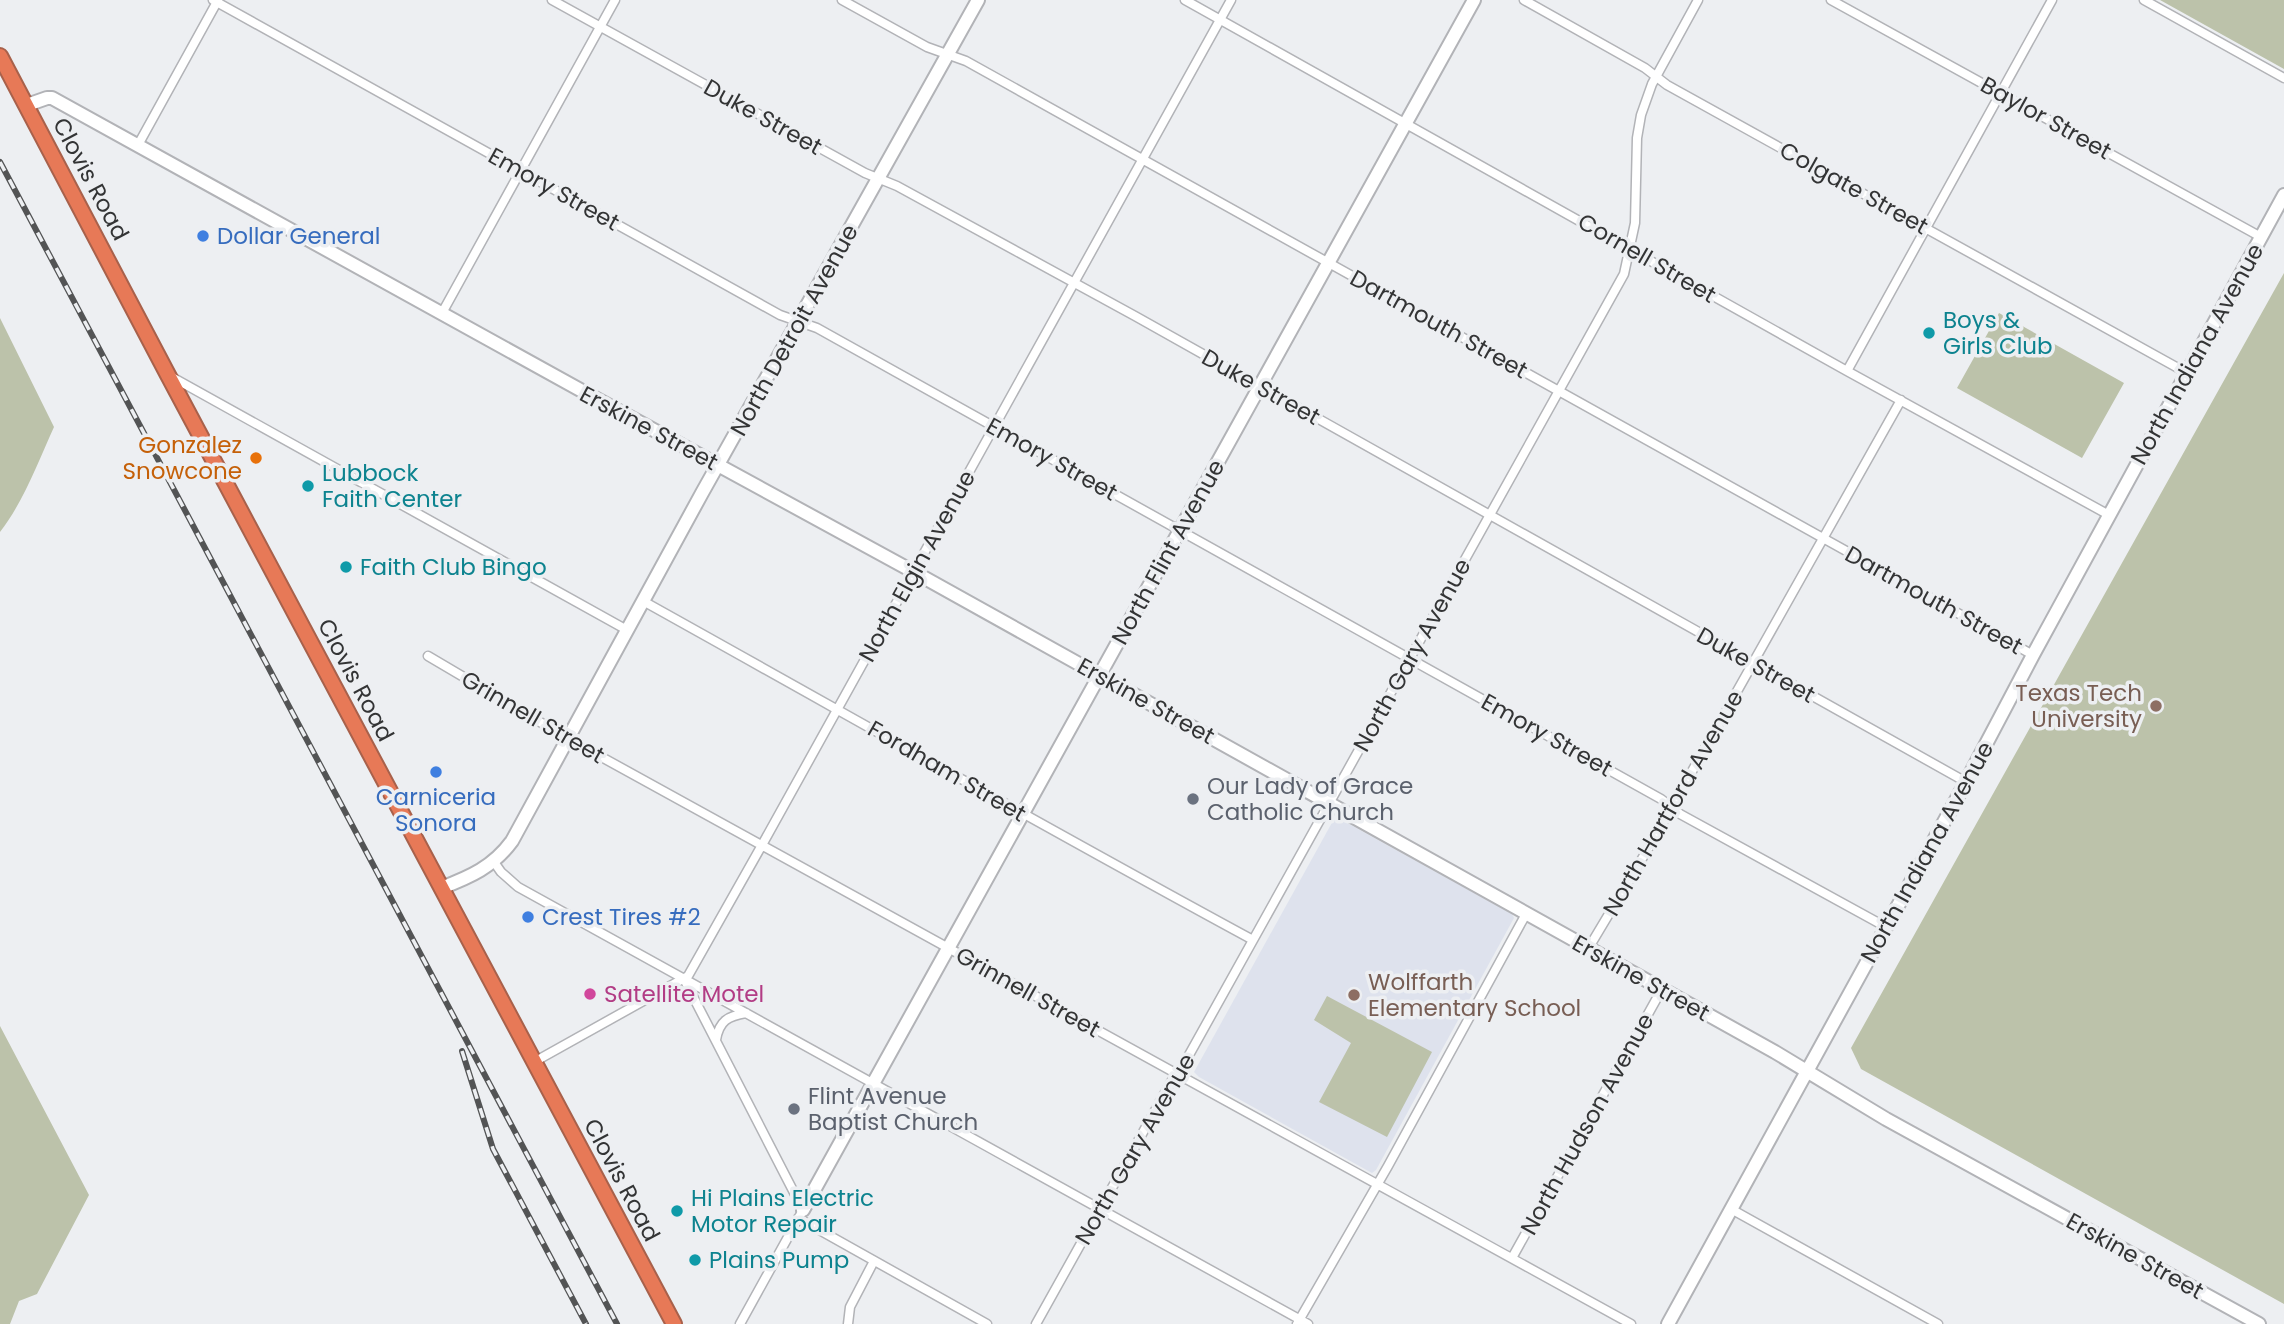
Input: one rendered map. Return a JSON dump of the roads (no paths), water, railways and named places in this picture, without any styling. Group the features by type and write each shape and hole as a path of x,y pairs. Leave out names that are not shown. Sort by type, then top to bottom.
{"highway":[{"name":"Clovis Road","path":"0,56 167,375 674,1324"}],"street":[{"name":"Duke Street","path":"552,0 865,173 897,186 1074,283 1966,782"},
{"path":"442,313 615,0"},
{"name":"Dartmouth Street","path":"842,0 927,47 966,61 2032,655"},
{"name":"North Detroit Avenue","path":"440,888 481,872 494,862 512,841 978,0"},
{"name":"Cornell Street","path":"1185,0 2109,515"},
{"name":"North Elgin Avenue","path":"534,1062 688,976 1231,0"},
{"name":"North Flint Avenue","path":"740,1324 1474,0"},
{"name":"Colgate Street","path":"1524,0 1645,68 1667,85 2187,373"},
{"name":"North Gary Avenue","path":"1036,1324 1624,274 1635,223 1637,138 1644,106 1656,77 1698,0"},
{"name":"Baylor Street","path":"1831,0 2261,237"},
{"path":"1847,371 2052,0"},
{"path":"2144,0 2284,78"},
{"path":"138,145 216,1"},
{"name":"Emory Street","path":"216,1 780,315 817,328 1886,927"},
{"name":"Erskine Street","path":"27,105 47,98 52,99 138,145 1100,675 1662,989 1886,1119 2254,1323"},
{"name":"North Indiana Avenue","path":"1668,1324 2284,195"},
{"path":"167,375 627,630"},
{"name":"North Hartford Avenue","path":"1588,949 1672,807 1900,400"},
{"name":"Fordham Street","path":"643,601 1023,815 1253,940"},
{"name":"Grinnell Street","path":"428,656 567,738 1631,1324"},
{"path":"494,862 518,887 1302,1323 1526,914"},
{"path":"684,979 800,1214 874,1261 988,1324"},
{"name":"North Hudson Avenue","path":"1512,1258 1662,989"},
{"path":"716,1041 722,1022 733,1015 747,1013"},
{"path":"1731,1209 1938,1324"},
{"path":"848,1324 850,1307 874,1261"}],"railway":[{"path":"0,162 617,1324"},
{"path":"462,1051 493,1149 586,1324"}],"place":[{"name":"Dollar General","path":"203,236"},
{"name":"Boys & Girls Club","path":"1929,333"},
{"name":"Gonzalez Snowcone","path":"256,458"},
{"name":"Lubbock Faith Center","path":"308,486"},
{"name":"Faith Club Bingo","path":"346,567"},
{"name":"Texas Tech University","path":"2156,706"},
{"name":"Carniceria Sonora","path":"436,772"},
{"name":"Our Lady of Grace Catholic Church","path":"1193,799"},
{"name":"Crest Tires #2","path":"528,917"},
{"name":"Satellite Motel","path":"590,994"},
{"name":"Wolffarth Elementary School","path":"1354,995"},
{"name":"Flint Avenue Baptist Church","path":"794,1109"},
{"name":"Hi Plains Electric Motor Repair","path":"677,1211"},
{"name":"Plains Pump","path":"695,1260"}]}
